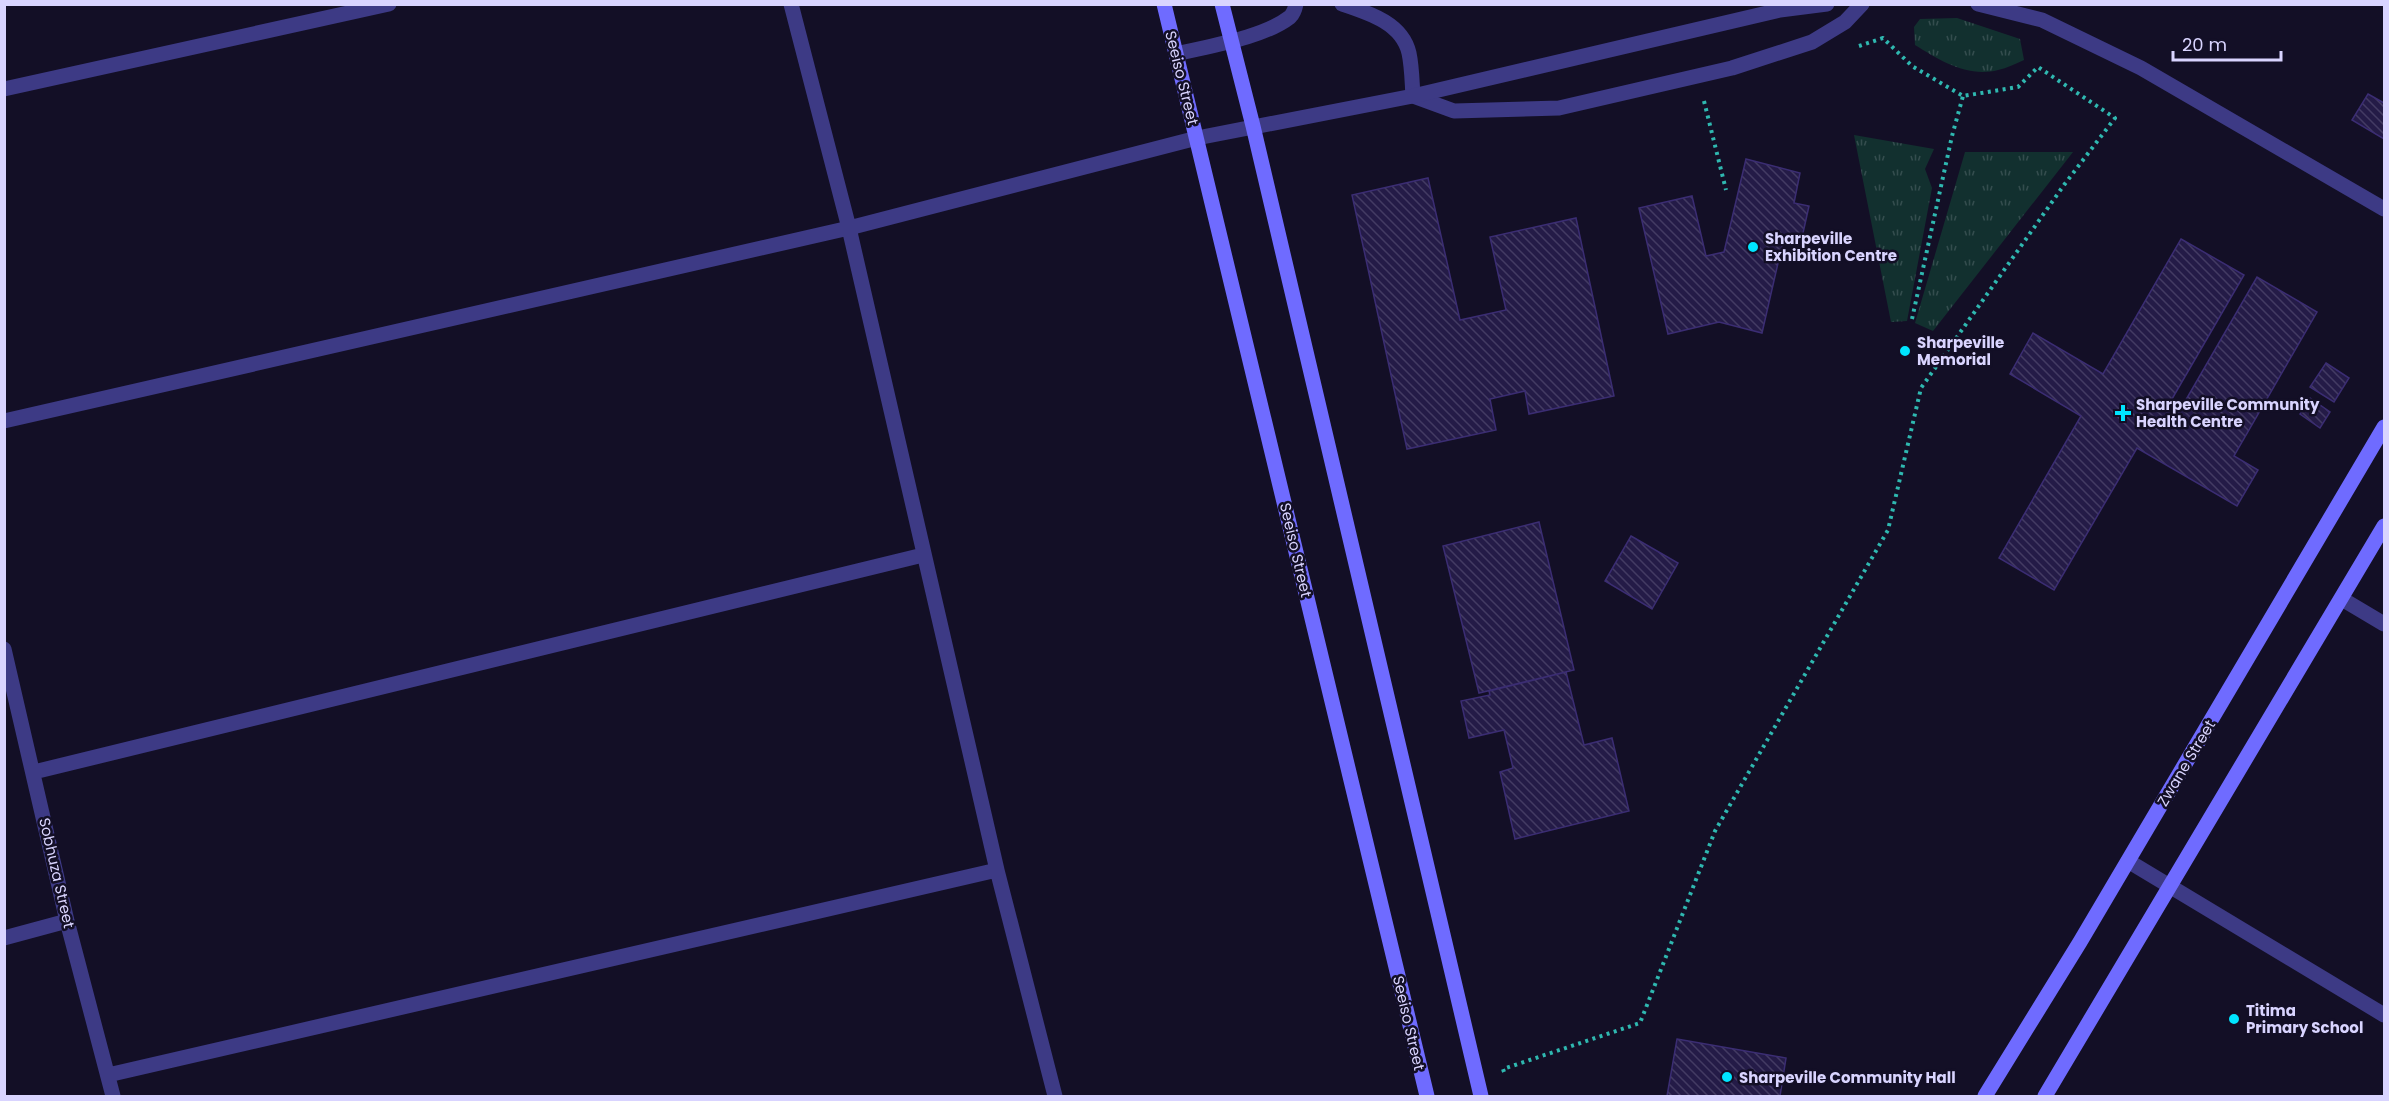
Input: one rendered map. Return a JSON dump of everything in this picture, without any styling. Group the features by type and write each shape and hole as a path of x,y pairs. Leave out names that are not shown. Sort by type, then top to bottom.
{"street":[{"path":"4,89 389,4"},
{"path":"791,4 849,228 923,555 998,870 1055,1096"},
{"name":"Seeiso Street","path":"1164,4 1426,1096"},
{"path":"1222,4 1253,126 1481,1096"},
{"path":"1176,54 1261,32 1292,16 1296,4"},
{"path":"1342,4 1371,14 1396,29 1408,51 1413,96"},
{"path":"4,421 849,228 1197,138 1413,96 1780,10 1827,4"},
{"path":"1413,96 1454,111 1558,108 1732,68 1812,42 1845,22 1862,4"},
{"path":"1979,5 2042,20 2141,68 2385,209"},
{"name":"Zwane Street","path":"1985,1096 2128,861 2385,427"},
{"path":"2045,1096 2385,526"},
{"path":"34,772 923,555"},
{"path":"2342,599 2385,624"},
{"name":"Sobhuza Street","path":"4,649 67,921 113,1096"},
{"path":"2128,861 2169,888 2385,1015"},
{"path":"108,1075 998,870"},
{"path":"4,938 67,921"}],"path":[{"path":"1505,1078 1503,1069 1640,1023 1715,831 1888,530 1921,388 2064,185 2115,118 2038,67 2018,87 1963,96 1911,66 1882,38 1849,49"},
{"path":"1715,96 1703,99 1726,190"},
{"path":"1912,319 1952,136 1963,96"}],"green space":[{"path":"1957,18 2020,39 2024,60 1998,70 1976,72 1944,62 1915,45 1914,27 1920,19"},
{"path":"1854,135 1934,149 1925,169 1932,188 1907,321 1891,322"},
{"path":"1965,152 2073,152 1933,331 1915,323"}],"building":[{"path":"2368,94 2384,103 2384,139 2352,120"},
{"name":"Sharpeville Exhibition Centre","path":"1746,159 1800,173 1794,203 1809,206 1801,242 1784,237 1762,333 1719,322 1668,334 1639,208 1692,196 1706,256 1724,252"},
{"path":"1428,178 1460,320 1506,310 1490,237 1576,218 1614,396 1529,414 1525,391 1490,399 1496,430 1407,449 1352,195"},
{"name":"Sharpeville Community Health Centre","path":"2181,239 2244,275 2165,411 2176,417 2257,277 2317,312 2234,456 2258,470 2237,506 2137,448 2054,590 1999,558 2081,416 2010,374 2033,333 2103,374"},
{"path":"2326,363 2349,378 2334,402 2310,387"},
{"path":"2310,398 2330,412 2320,428 2300,414"},
{"path":"1539,522 1574,670 1479,693 1443,546"},
{"path":"1631,536 1678,563 1652,609 1605,581"},
{"path":"1566,672 1584,745 1612,738 1629,811 1515,839 1500,772 1513,768 1504,730 1469,738 1461,701 1490,695 1489,691"},
{"name":"Sharpeville Community Hall","path":"1677,1039 1786,1058 1780,1096 1667,1096"}],"place":[{"name":"Sharpeville Exhibition Centre","path":"1753,247"},
{"name":"Sharpeville Memorial","path":"1905,351"},
{"name":"Sharpeville Community Health Centre","path":"2123,413"},
{"name":"Titima Primary School","path":"2234,1019"},
{"name":"Sharpeville Community Hall","path":"1727,1077"}]}
